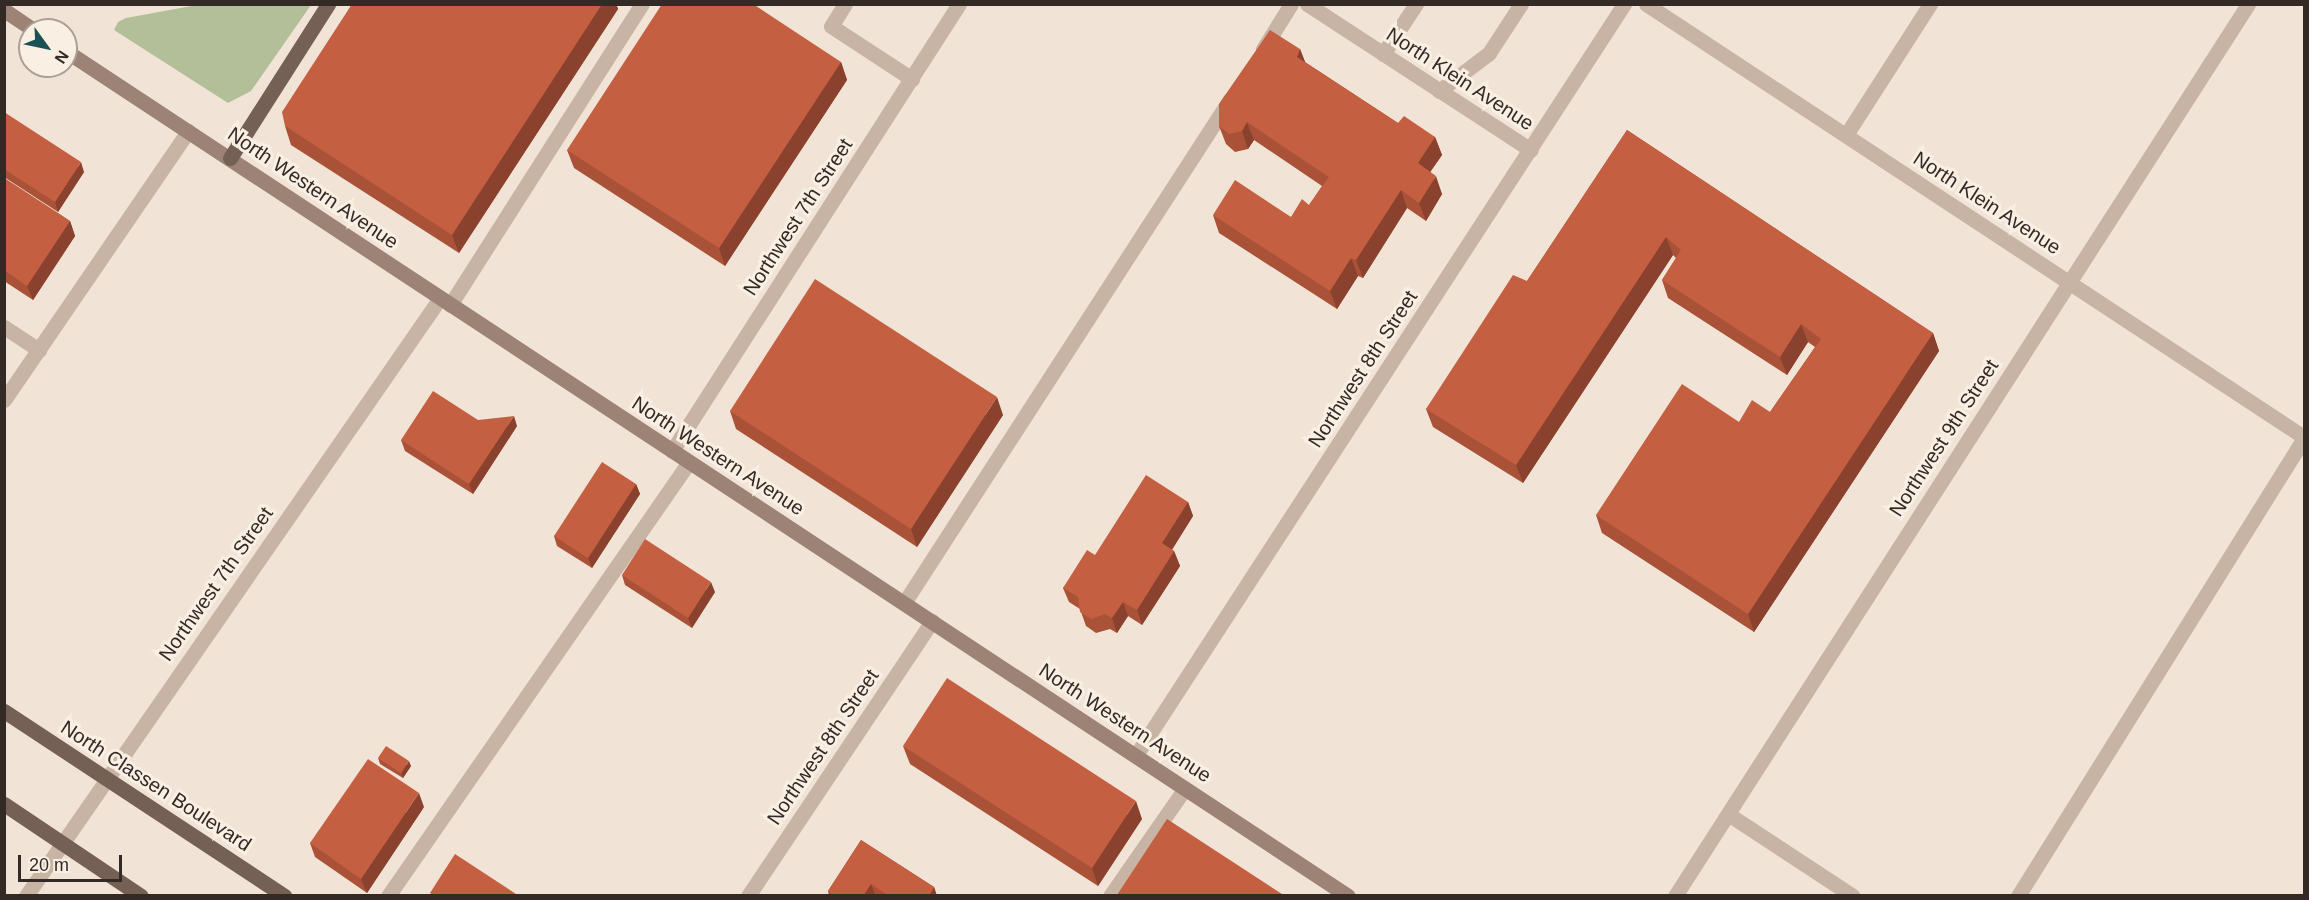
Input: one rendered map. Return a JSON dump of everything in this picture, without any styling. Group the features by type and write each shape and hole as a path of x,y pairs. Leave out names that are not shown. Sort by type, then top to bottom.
{"main road":[{"path":"230,158 328,4"},
{"path":"4,10 18,19"},
{"name":"North Western Avenue","path":"78,59 1348,896"},
{"name":"North Classen Boulevard","path":"4,711 285,896"},
{"path":"4,804 141,896"}],"street":[{"name":"Northwest 7th Street","path":"26,896 445,301 642,4"},
{"path":"846,4 831,26 912,79"},
{"name":"Northwest 7th Street","path":"672,451 959,4"},
{"path":"1252,65 1291,4"},
{"name":"North Klein Avenue","path":"1306,4 1531,150"},
{"path":"1383,54 1416,4"},
{"path":"1439,91 1489,53 1521,4"},
{"name":"Northwest 8th Street","path":"1136,755 1624,4"},
{"name":"North Klein Avenue","path":"1646,4 2304,438"},
{"path":"1845,135 1930,4"},
{"name":"Northwest 9th Street","path":"1675,896 2248,4"},
{"path":"904,603 1239,85"},
{"path":"4,400 188,131"},
{"path":"4,327 39,350"},
{"path":"2018,896 2304,438"},
{"path":"388,896 689,462"},
{"name":"Northwest 8th Street","path":"748,896 932,621"},
{"path":"1110,896 1185,788"},
{"path":"1728,814 1853,896"}],"green space":[{"path":"197,5 311,5 251,91 228,103 114,30 118,22 126,18"}],"building":[{"path":"352,4 602,4 452,235 285,126 282,112"},
{"path":"662,4 753,4 841,62 719,248 567,150"},
{"path":"1270,30 1300,49 1297,57 1398,123 1404,116 1435,137 1418,163 1436,176 1419,203 1401,190 1356,260 1351,258 1330,291 1213,215 1235,180 1291,217 1302,199 1309,205 1329,177 1247,122 1242,131 1229,134 1219,126 1219,104"},
{"path":"4,112 81,162 55,202 4,169"},
{"path":"1627,130 1933,333 1748,614 1596,515 1682,384 1739,422 1752,400 1770,412 1821,339 1801,324 1780,357 1662,280 1681,250 1666,237 1516,465 1426,409 1513,275 1527,281"},
{"path":"4,178 70,221 27,286 4,270"},
{"path":"815,279 997,397 911,529 730,411"},
{"path":"433,391 478,420 514,416 469,484 401,440"},
{"path":"602,462 636,484 588,558 554,536"},
{"path":"1146,475 1188,502 1162,543 1174,551 1137,610 1123,602 1112,618 1105,614 1091,619 1080,612 1078,597 1063,588 1087,550 1095,555"},
{"path":"645,539 711,582 688,618 622,575"},
{"path":"947,678 1136,801 1092,868 903,746"},
{"path":"386,746 409,761 401,773 378,758"},
{"path":"368,759 419,793 361,879 310,843"},
{"path":"1167,819 1285,896 1117,895"},
{"path":"861,840 934,887 929,896 889,896 871,884 863,896 834,896 828,891"},
{"path":"455,854 519,896 434,896 430,893"}]}
